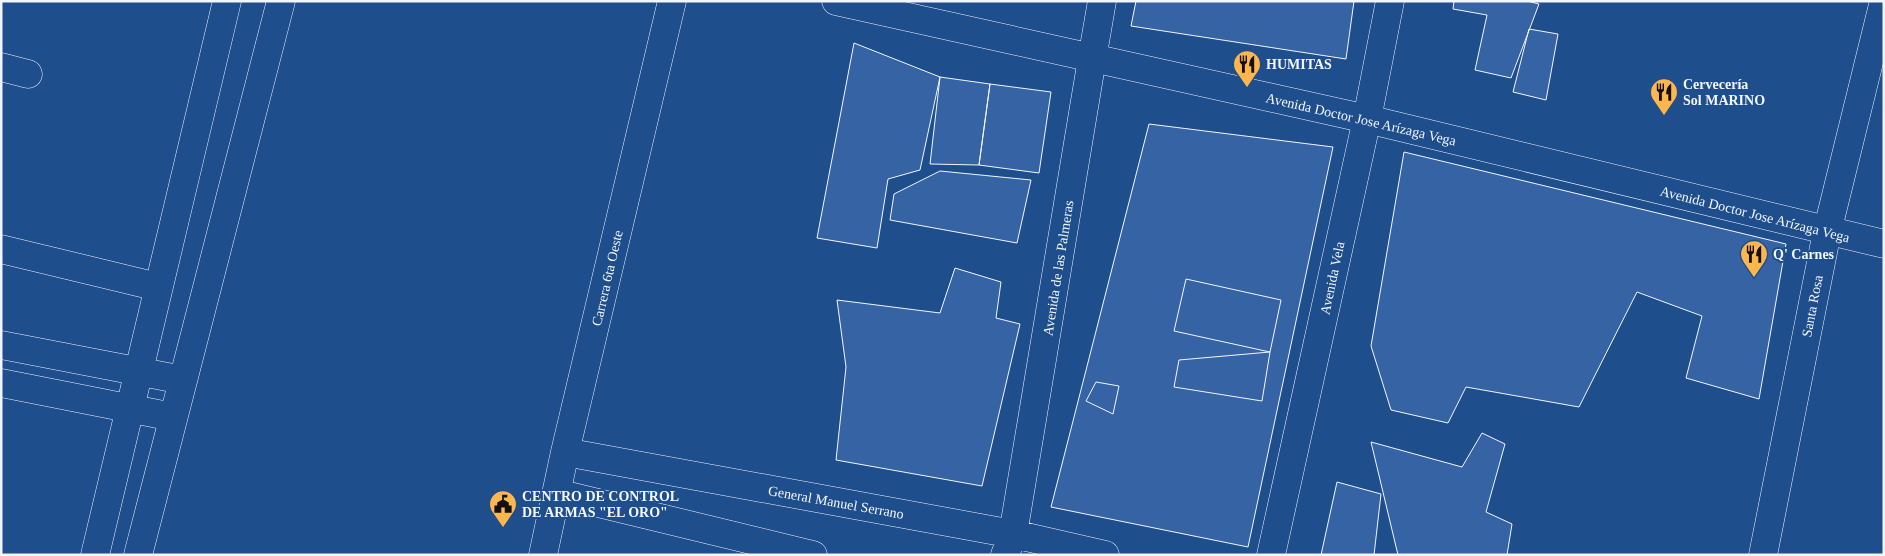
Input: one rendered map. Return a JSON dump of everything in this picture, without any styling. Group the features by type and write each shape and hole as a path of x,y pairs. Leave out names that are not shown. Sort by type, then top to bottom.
{"street":[{"path":"95,555 227,1"},
{"path":"138,555 281,1"},
{"name":"Carrera 6ta Oeste","path":"543,555 672,1"},
{"name":"Avenida Doctor Jose Arízaga Vega","path":"836,1 1367,119 1827,232 1884,244"},
{"name":"Avenida de las Palmeras","path":"1012,548 1102,1"},
{"name":"Avenida Vela","path":"1271,555 1367,119 1390,1"},
{"name":"Santa Rosa","path":"1763,555 1827,232 1884,1"},
{"path":"1,67 28,74"},
{"path":"1,249 158,286"},
{"path":"1,345 183,380"},
{"path":"1,383 174,417"},
{"name":"General Manuel Serrano","path":"566,452 1012,548 1105,555"},
{"path":"557,493 813,555"}],"building":[{"path":"1136,1 1354,1 1346,59 1131,26"},
{"path":"1454,1 1527,1 1539,4 1511,78 1475,70 1487,15 1453,9"},
{"path":"1529,29 1558,34 1546,100 1513,92"},
{"path":"854,43 940,77 920,170 888,179 877,248 817,238"},
{"path":"940,77 990,84 979,165 930,164"},
{"path":"990,84 1051,92 1039,173 979,165"},
{"path":"1149,124 1333,147 1248,547 1051,507"},
{"path":"1404,152 1786,244 1759,399 1686,378 1702,316 1637,292 1579,407 1466,387 1448,423 1391,410 1371,346"},
{"path":"940,171 1031,180 1017,243 890,220 894,194"},
{"path":"955,268 1001,282 996,318 1020,324 982,486 836,460 846,367 837,300 940,313"},
{"path":"1186,279 1281,300 1270,352 1174,331"},
{"path":"1270,352 1262,401 1174,387 1179,360"},
{"path":"1096,382 1119,386 1113,414 1086,401"},
{"path":"1482,433 1505,444 1486,512 1512,524 1507,555 1398,555 1371,442 1462,467"},
{"path":"1337,482 1381,494 1374,555 1321,555"}],"place":[{"name":"HUMITAS","path":"1247,88"},
{"name":"Cervecería Sol MARINO","path":"1664,116"},
{"name":"Q' Carnes","path":"1754,278"},
{"name":"CENTRO DE CONTROL DE ARMAS \"EL ORO\"","path":"503,528"}]}
